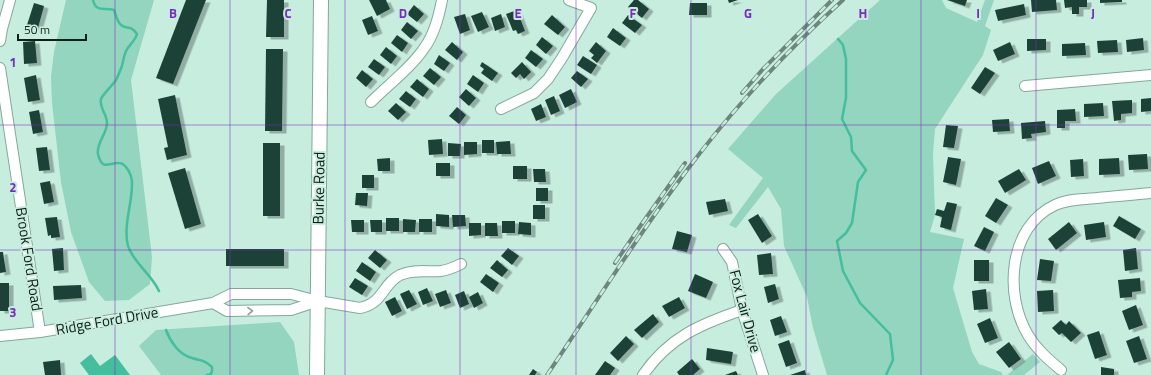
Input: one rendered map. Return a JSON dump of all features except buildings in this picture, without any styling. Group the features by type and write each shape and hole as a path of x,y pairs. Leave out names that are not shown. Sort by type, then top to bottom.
{"street":[{"path":"0,41 10,0"},
{"name":"Burke Road","path":"317,375 321,0"},
{"path":"371,102 412,63 425,46 434,29 440,12 442,0"},
{"path":"501,109 534,93 548,79 562,58 591,8 569,0"},
{"name":"Brook Ford Road","path":"0,68 40,332"},
{"path":"1025,86 1151,75"},
{"path":"1061,370 1042,354 1033,343 1023,325 1016,307 1014,269 1019,246 1025,232 1041,213 1056,204 1070,200 1151,193"},
{"name":"Fox Lair Drive","path":"723,249 732,262 742,310 763,375"},
{"name":"Ridge Ford Drive","path":"0,336 40,332 213,303 231,294 291,294 318,301 360,308 374,303 380,298 392,281 400,275 416,271 447,270 461,264"},
{"path":"213,303 228,311 291,310 318,301"},
{"path":"643,375 657,357 684,335 698,326 742,310"}],"shaded area":[{"path":"66,0 154,0 131,80 152,257 150,284 129,300 105,301 89,282 71,232 61,182 52,103 51,77 54,52"},
{"path":"880,0 942,0 946,8 977,22 985,0 994,0 985,26 991,30 983,55 935,129 933,154 935,215 930,232 964,239 953,288 972,352 979,364 1001,372 1003,375 827,375 813,328 807,297 784,246 781,209 768,187 736,228 729,225 763,178 728,149 776,94"},
{"path":"280,322 294,342 299,375 161,375 139,346 156,330"},
{"path":"91,354 100,366 115,355 130,375 89,375 80,363"},
{"path":"1033,354 1040,362 1024,375 1007,375"}],"waterway":[{"path":"93,0 94,4 98,8 114,10 120,24 132,29 137,34 126,51 116,80 101,99 101,105 106,117 107,127 99,146 98,154 102,163 107,165 121,163 130,174 132,186 127,228 128,246 134,258 152,279 159,291"},
{"path":"838,39 843,45 846,59 846,98 842,119 851,137 852,151 866,170 858,182 852,223 846,233 837,241 843,271 860,303 890,334 893,360 886,375"},
{"path":"166,330 170,339 179,351 187,356 204,361 212,367 211,374 207,375"}],"railway":[{"path":"742,93 763,69 832,0"},
{"path":"547,375 641,235 700,153 733,112 768,74 843,0"},
{"path":"615,263 685,163"}]}
